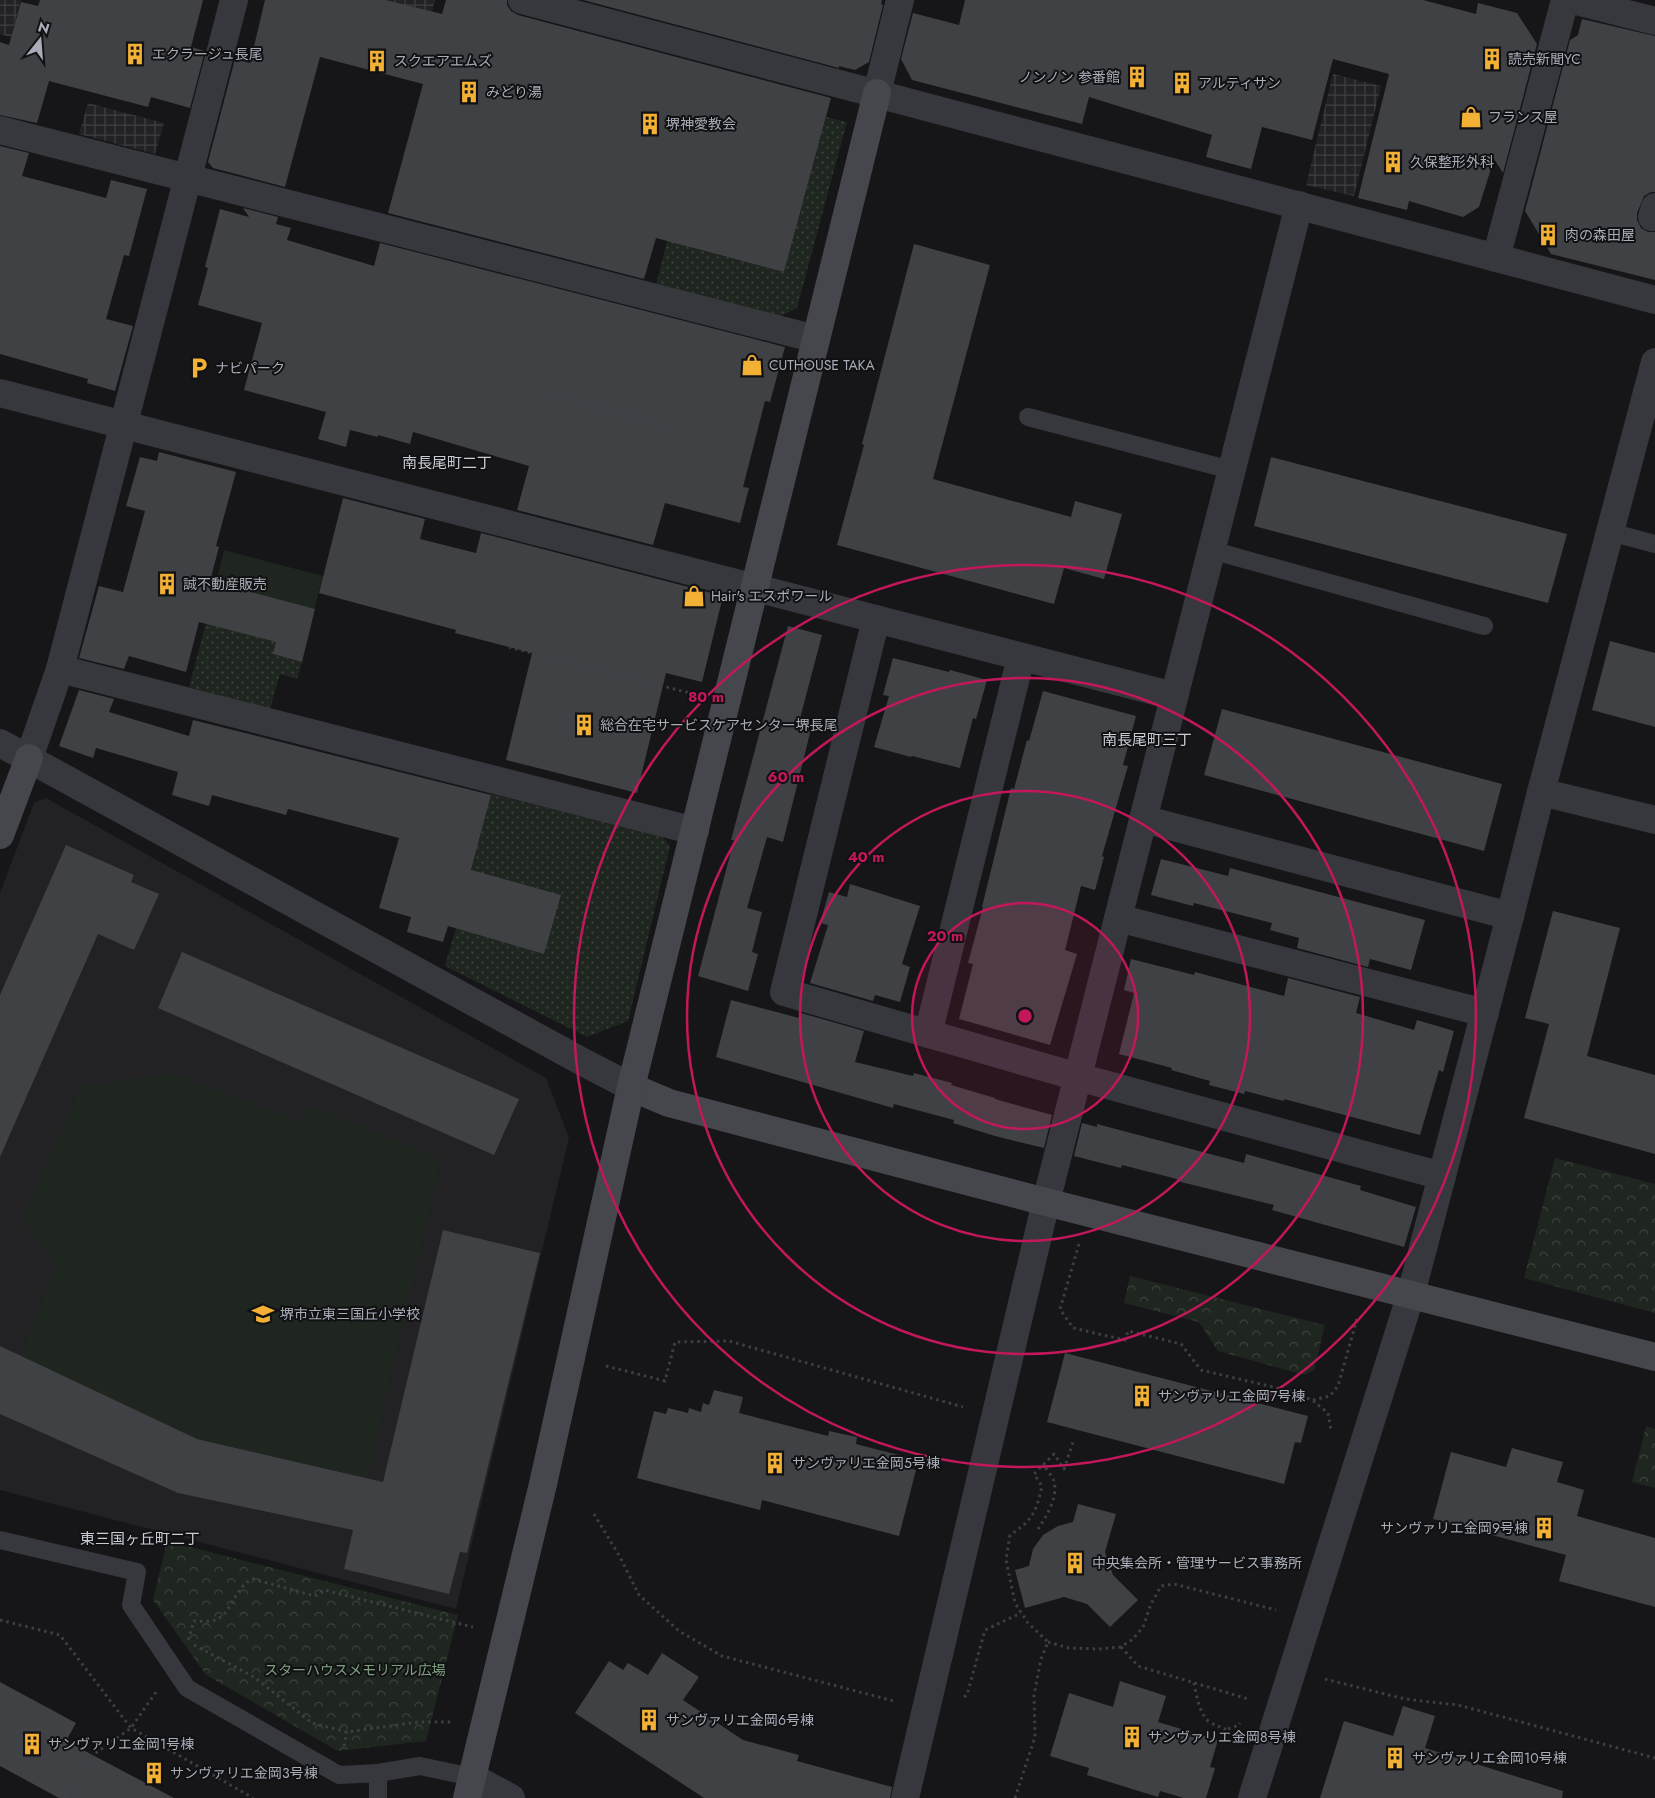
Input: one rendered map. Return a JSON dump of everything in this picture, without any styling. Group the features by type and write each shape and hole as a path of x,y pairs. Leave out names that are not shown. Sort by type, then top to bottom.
{"street":[{"path":"0,835 60,669 234,0"},
{"path":"522,0 1644,297"},
{"path":"511,1798 470,1788 543,1484 631,1087 900,0"},
{"path":"1496,258 1565,0"},
{"path":"1572,0 1655,21"},
{"path":"0,130 816,340"},
{"path":"905,1798 1046,1202 1299,205"},
{"path":"1252,1798 1411,1294 1510,916 1540,792 1655,362"},
{"path":"0,393 1174,696"},
{"path":"876,619 784,992 1078,1078 1442,1176"},
{"path":"928,1034 1021,656"},
{"path":"60,669 695,831"},
{"path":"0,743 581,1062 669,1104 1655,1357"},
{"path":"1540,792 1655,820"},
{"path":"1144,819 1510,916"},
{"path":"1118,918 1485,1012"}],"lane":[{"path":"1028,417 1231,470"},
{"path":"1610,532 1655,544"},
{"path":"1211,550 1484,626"},
{"path":"0,1540 137,1572 130,1605 186,1688 339,1776 378,1773 420,1766 470,1788"},
{"path":"378,1773 378,1798"}],"path":[{"path":"1644,297 1654,212"},
{"path":"549,394 679,430"},
{"path":"509,647 726,702"},
{"path":"1079,1244 1060,1309 1073,1328 1125,1340 1128,1331 1181,1344 1201,1370 1290,1391 1312,1400 1328,1413 1331,1431"},
{"path":"1312,1400 1330,1396 1338,1386 1358,1315"},
{"path":"606,1366 665,1381 675,1342 729,1341 995,1415"},
{"path":"1074,1439 1064,1469 1054,1454 1034,1474 1042,1486 1035,1513 1023,1527 1010,1535 1006,1560 1015,1603 1028,1624 1048,1642 1069,1648 1098,1649 1121,1647 1133,1639 1143,1627 1151,1604 1162,1586 1174,1584 1278,1610"},
{"path":"1038,1529 1048,1515 1053,1497 1054,1480 1043,1464"},
{"path":"594,1514 620,1557 639,1596 679,1631 722,1656 926,1710 957,1702 967,1695 985,1630 1021,1613"},
{"path":"452,1722 418,1722 347,1732 312,1723 254,1677 188,1642 194,1621 215,1620 222,1615 246,1582 253,1580 315,1596 324,1590 474,1627"},
{"path":"0,1620 60,1635 131,1728 253,1798"},
{"path":"1015,1798 1035,1737 1034,1695 1041,1659 1048,1642"},
{"path":"1121,1647 1138,1666 1280,1709"},
{"path":"71,1798 90,1757 131,1728 172,1666"},
{"path":"1292,1670 1405,1699 1458,1705 1655,1758"},
{"path":"1194,1683 1198,1704 1209,1722 1228,1729 1235,1738 1232,1746"}],"shaded area":[{"path":"0,0 21,0 11,37 0,34"},
{"path":"386,0 435,0 432,12"},
{"path":"1333,74 1381,86 1354,196 1306,185"},
{"path":"88,103 164,123 155,154 79,134"},
{"name":"堺市立東三国丘小学校","path":"46,798 546,1078 569,1138 456,1609 0,1490 0,893 34,803"}],"green space":[{"path":"826,117 847,122 797,308 779,317 656,285 684,172 706,177 688,247 784,272"},
{"path":"224,550 323,576 311,622 293,603 216,583"},
{"path":"206,623 276,642 273,654 302,662 297,679 280,674 270,709 189,687"},
{"path":"491,794 662,836 670,846 628,1021 587,1037 445,966 456,928 544,953 560,895 471,871"},
{"path":"170,1073 304,1123 310,1105 441,1160 367,1478 197,1439 20,1356 56,1266 22,1219 81,1087"},
{"path":"1555,1158 1655,1184 1655,1313 1524,1278"},
{"path":"1130,1276 1325,1325 1314,1370 1304,1375 1218,1351 1199,1322 1124,1303"},
{"path":"1646,1426 1655,1429 1655,1488 1632,1482"},
{"name":"スターハウスメモリアル広場","path":"167,1541 458,1615 426,1741 338,1751 206,1675 153,1600"}],"building":[{"path":"40,0 203,0 191,47 205,51 190,108 151,97 148,107 49,81 37,123 0,115 0,42 9,45 21,2 38,6"},
{"path":"265,0 386,0 442,14 446,0 507,0 507,5 511,11 518,15 831,98 784,272 656,238 644,279 388,213 423,84 320,57 285,187 213,168 208,162 235,59 250,63"},
{"path":"583,0 882,0 881,4 883,5 869,62 855,70 839,66 839,68"},
{"path":"965,0 1423,0 1476,14 1478,3 1517,13 1537,44 1503,173 1494,159 1479,207 1463,217 1409,201 1407,210 1358,198 1389,74 1333,59 1312,140 1262,127 1251,169 1206,157 1212,135 1089,97 1082,124 912,80 901,59 913,13 959,25"},
{"path":"1582,19 1655,36 1655,192 1644,196 1637,213 1637,220 1641,228 1648,232 1655,232 1655,280 1551,254 1525,211 1570,40 1578,35"},
{"path":"0,146 29,153 22,176 106,198 111,180 147,189 129,256 124,255 106,319 133,326 115,391 87,383 88,379 0,354"},
{"path":"243,208 278,217 276,224 291,228 287,240 374,266 380,243 785,347 770,402 765,401 743,487 749,488 740,523 665,503 653,545 517,510 529,466 413,432 410,444 350,430 346,447 318,439 326,412 244,390 262,323 198,305 208,268 205,267 220,209 249,217"},
{"path":"914,244 990,265 933,479 1071,517 1075,501 1122,514 1104,579 1064,568 1054,604 837,545"},
{"path":"159,452 236,472 216,546 219,547 210,581 315,609 302,662 273,654 276,642 199,622 186,672 129,656 124,669 79,658 99,586 123,592 145,511 126,506 140,457 157,461"},
{"path":"1271,457 1567,534 1548,603 1254,526"},
{"path":"343,498 425,519 420,539 476,553 481,533 723,596 702,682 666,673 637,793 506,760 532,653 455,633 456,630 319,593"},
{"path":"788,626 822,635 798,726 811,729 783,842 767,837 747,908 762,912 752,952 758,954 748,991 698,976 734,840 731,840"},
{"path":"1610,641 1655,653 1655,727 1592,710"},
{"path":"893,658 987,680 976,719 973,718 960,768 874,747 889,696 883,695"},
{"path":"79,690 114,699 109,712 189,736 193,720 491,795 471,870 561,895 544,954 448,926 443,942 407,932 411,917 379,908 399,838 288,809 286,815 212,795 209,806 172,795 178,772 96,748 93,758 59,746"},
{"path":"1043,691 1136,716 1123,765 1128,766 1102,856 1104,857 1095,890 1081,886 1065,950 1077,954 1050,1045 959,1019 973,964 968,963 1011,788 1014,789"},
{"path":"1222,709 1502,784 1484,851 1204,775"},
{"path":"66,845 134,875 131,882 159,894 134,950 98,934 0,1157 0,995"},
{"path":"1161,859 1228,876 1230,868 1425,920 1411,970 1370,959 1368,967 1297,948 1299,938 1270,930 1272,923 1194,903 1193,906 1151,895"},
{"path":"850,884 920,906 902,964 910,967 900,1002 875,995 873,1001 810,983 828,925 820,923 829,892 847,897"},
{"path":"1553,911 1620,928 1587,1056 1655,1075 1655,1154 1524,1118 1549,1024 1525,1018"},
{"path":"182,952 519,1099 494,1155 158,1008"},
{"path":"1131,959 1194,975 1195,972 1284,996 1288,978 1360,997 1356,1013 1414,1030 1417,1020 1454,1031 1443,1072 1439,1070 1420,1135 1284,1099 1284,1101 1245,1091 1244,1094 1209,1085 1210,1081 1171,1070 1172,1068 1119,1054 1134,993 1124,990"},
{"path":"731,1000 799,1018 801,1013 864,1031 855,1062 913,1076 914,1073 952,1083 951,1085 1052,1115 1044,1148 953,1123 954,1120 894,1104 893,1108 716,1057"},
{"path":"1082,1123 1097,1127 1097,1124 1244,1163 1246,1154 1361,1186 1360,1190 1416,1207 1404,1247 1272,1210 1274,1205 1122,1165 1121,1168 1074,1156"},
{"path":"443,1230 540,1253 467,1553 460,1552 449,1594 344,1569 353,1530 178,1493 0,1414 0,1346 197,1439 383,1482"},
{"name":"サンヴァリエ金岡7号棟","path":"1065,1353 1308,1416 1301,1443 1295,1442 1284,1484 1047,1422"},
{"name":"サンヴァリエ金岡5号棟","path":"714,1390 743,1397 739,1413 828,1436 829,1431 857,1437 856,1444 910,1458 907,1468 916,1470 899,1536 762,1500 760,1510 637,1478 654,1411 666,1414 668,1408 688,1413 689,1408 701,1412 703,1403 709,1405"},
{"name":"サンヴァリエ金岡9号棟","path":"1512,1448 1563,1462 1557,1482 1584,1490 1577,1516 1655,1538 1655,1607 1559,1581 1566,1555 1433,1519 1451,1452 1506,1467"},
{"name":"中央集会所・管理サービス事務所","path":"1078,1504 1116,1514 1105,1552 1113,1575 1138,1600 1110,1627 1087,1604 1064,1597 1025,1608 1015,1570 1029,1566 1033,1549 1043,1535 1058,1526 1073,1522"},
{"name":"サンヴァリエ金岡6号棟","path":"662,1653 699,1677 683,1700 743,1740 799,1755 797,1761 892,1787 890,1798 704,1798 575,1713 609,1661 623,1670 628,1663 648,1675"},
{"name":"サンヴァリエ金岡8号棟","path":"1120,1681 1166,1696 1158,1722 1218,1740 1210,1767 1215,1768 1206,1798 1184,1798 1160,1791 1158,1797 1087,1775 1089,1768 1050,1756 1069,1693 1113,1707"},
{"path":"0,1682 76,1723 66,1741 174,1798 59,1798 0,1766"},
{"name":"サンヴァリエ金岡10号棟","path":"1403,1706 1435,1716 1425,1748 1563,1791 1562,1798 1320,1798 1344,1721 1393,1736"}],"place":[{"name":"エクラージュ長尾","path":"135,54"},
{"name":"読売新聞YC","path":"1492,59"},
{"name":"スクエアエムズ","path":"377,61"},
{"name":"ノンノン 参番館","path":"1137,77"},
{"name":"アルティサン","path":"1182,83"},
{"name":"みどり湯","path":"469,92"},
{"name":"フランス屋","path":"1471,117"},
{"name":"堺神愛教会","path":"650,124"},
{"name":"久保整形外科","path":"1393,162"},
{"name":"肉の森田屋","path":"1548,235"},
{"name":"CUTHOUSE TAKA","path":"752,365"},
{"name":"ナビパーク","path":"199,368"},
{"name":"誠不動産販売","path":"167,584"},
{"name":"Hair's エスポワール","path":"694,596"},
{"name":"総合在宅サービスケアセンター堺長尾","path":"584,725"},
{"name":"堺市立東三国丘小学校","path":"263,1314"},
{"name":"サンヴァリエ金岡7号棟","path":"1142,1396"},
{"name":"サンヴァリエ金岡5号棟","path":"775,1463"},
{"name":"サンヴァリエ金岡9号棟","path":"1544,1528"},
{"name":"中央集会所・管理サービス事務所","path":"1075,1563"},
{"name":"サンヴァリエ金岡6号棟","path":"649,1720"},
{"name":"サンヴァリエ金岡8号棟","path":"1132,1737"},
{"name":"サンヴァリエ金岡1号棟","path":"32,1744"},
{"name":"サンヴァリエ金岡10号棟","path":"1395,1758"},
{"name":"サンヴァリエ金岡3号棟","path":"154,1773"}],"district":[{"name":"南長尾町二丁","path":"447,463"},
{"name":"南長尾町三丁","path":"1147,740"},
{"name":"東三国ヶ丘町二丁","path":"140,1539"}]}
